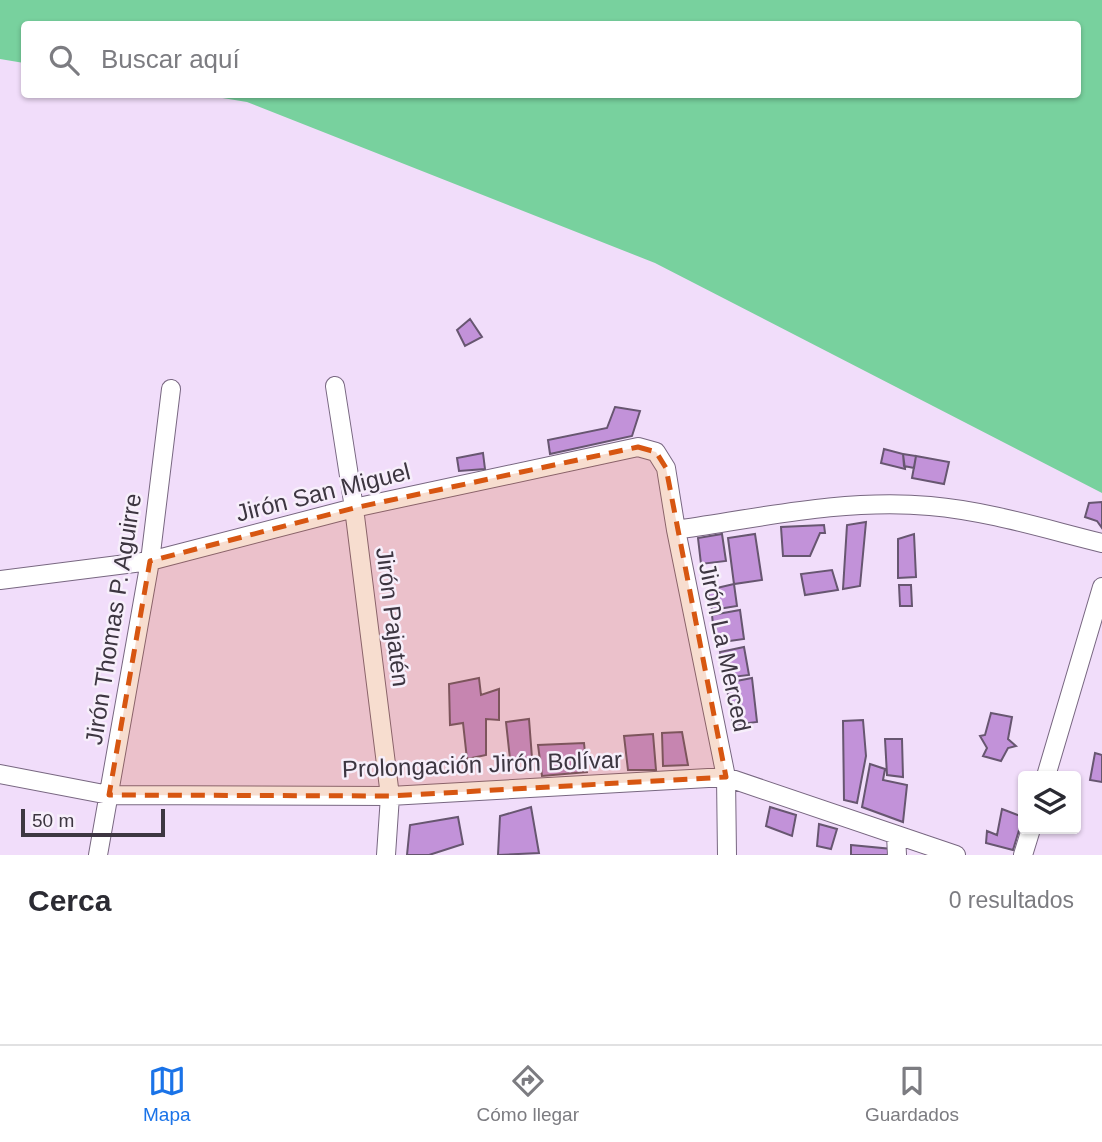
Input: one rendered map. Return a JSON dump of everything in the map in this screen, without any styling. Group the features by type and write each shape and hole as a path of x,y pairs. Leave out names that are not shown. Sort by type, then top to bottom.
{"street":[{"name":"Jirón Pajatén","path":"335,386 354,508 390,796 386,855"},
{"name":"Jirón Thomas P. Aguirre","path":"98,855 150,561 171,389"},
{"name":"Jirón San Miguel","path":"0,580 150,561 354,508 638,447 656,452"},
{"name":"Jirón La Merced","path":"656,452 666,468 726,777 727,855"},
{"path":"676,530 843,507 929,505 976,512 1102,543"},
{"path":"1047,771 1102,587"},
{"name":"Prolongación Jirón Bolívar","path":"0,774 109,795 390,796 726,777 956,855"},
{"path":"1023,855 1029,834"},
{"path":"897,835 897,855"}],"highlighted area":[{"path":"638,447 656,452 666,468 726,777 390,796 109,795 150,561 354,508"}],"shaded area":[{"path":"0,0 1102,0 1102,493 655,263 247,102 222,98 1081,98 1081,21 21,21 21,62 0,59"}],"building":[{"path":"470,319 482,337 465,346 457,330"},
{"path":"615,407 640,411 632,436 550,454 548,440 607,428"},
{"path":"884,449 903,454 905,469 881,463"},
{"path":"483,453 485,469 459,471 457,458"},
{"path":"903,454 916,456 914,468 904,466"},
{"path":"916,456 949,462 944,484 912,478"},
{"path":"1102,502 1102,528 1097,521 1085,517 1089,503"},
{"path":"866,522 860,586 843,589 847,525"},
{"path":"824,525 825,533 820,533 810,556 783,556 781,527"},
{"path":"722,534 726,561 701,564 698,538"},
{"path":"755,534 762,580 734,584 728,538"},
{"path":"914,534 916,577 898,578 898,539"},
{"path":"832,570 838,590 805,595 801,574"},
{"path":"734,584 737,606 712,610 708,590"},
{"path":"899,585 911,585 912,606 900,606"},
{"path":"740,610 744,639 715,643 712,615"},
{"path":"744,647 749,675 724,678 720,652"},
{"path":"479,678 481,695 499,689 499,720 486,719 486,755 467,759 463,723 450,725 449,684"},
{"path":"752,678 757,722 733,725 726,683"},
{"path":"991,713 1012,717 1008,739 1016,746 1008,748 1001,761 983,756 987,748 980,736 985,735"},
{"path":"529,719 532,758 510,759 506,722"},
{"path":"863,720 866,756 857,803 844,800 843,721"},
{"path":"682,732 688,765 663,766 662,733"},
{"path":"653,734 656,770 628,770 624,736"},
{"path":"885,739 902,739 903,777 887,775"},
{"path":"584,743 587,772 542,776 538,745"},
{"path":"1095,753 1102,755 1102,782 1090,780"},
{"path":"870,764 885,769 883,780 907,785 903,822 862,807"},
{"path":"531,807 539,853 498,855 500,816"},
{"path":"770,807 796,815 792,836 766,826"},
{"path":"1002,809 1018,815 1018,834 1013,850 986,843 987,831 997,835"},
{"path":"458,817 463,844 429,855 407,855 410,825"},
{"path":"819,824 837,829 831,849 817,846"},
{"path":"851,845 892,849 892,855 851,855"}]}
